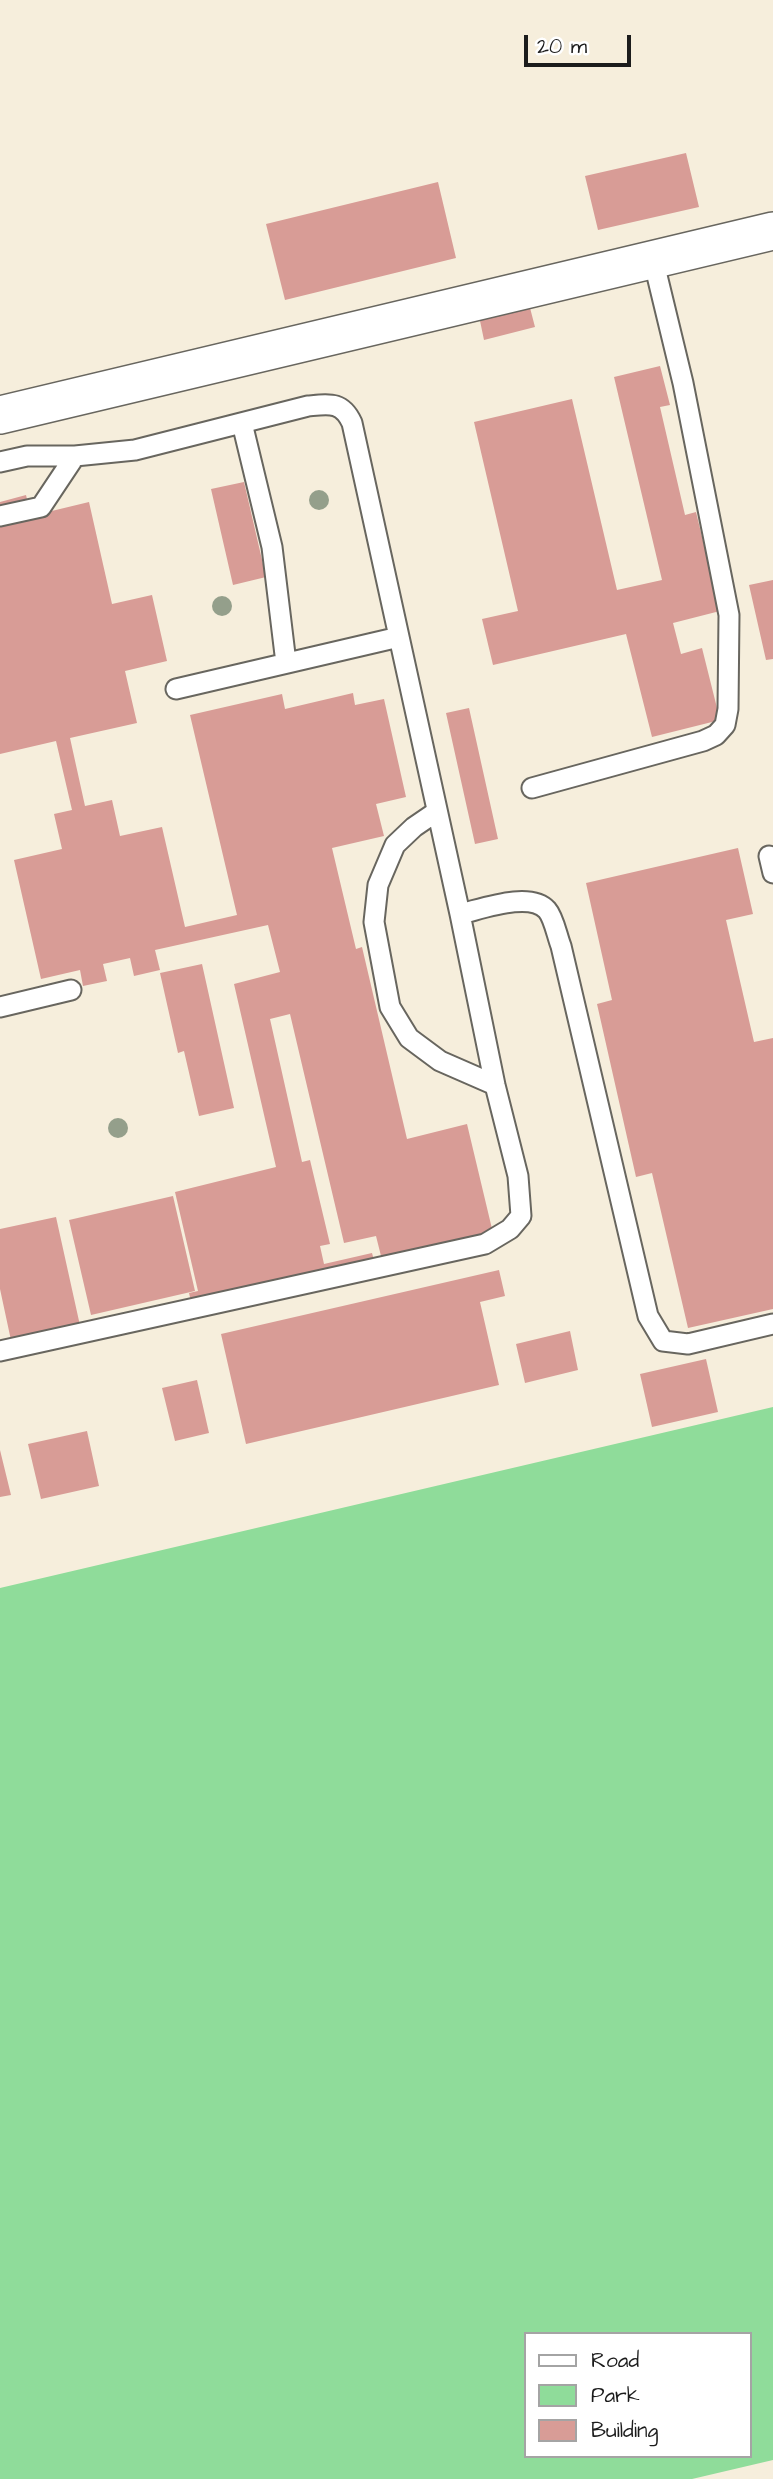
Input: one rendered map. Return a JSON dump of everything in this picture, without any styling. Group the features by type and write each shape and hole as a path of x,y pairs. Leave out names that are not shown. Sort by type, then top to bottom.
{"street":[{"path":"0,415 773,231"}],"lane":[{"path":"532,788 703,741 716,735 725,725 728,709 729,615 683,383 653,259"},
{"path":"0,462 27,456 75,456 135,450 308,406 328,404 342,408 347,413 352,423 517,1176 521,1216 510,1229 485,1244 0,1351"},
{"path":"242,423 272,547 286,663"},
{"path":"0,516 40,507 75,456"},
{"path":"176,689 399,637"},
{"path":"436,812 414,827 395,845 378,884 374,922 390,1007 409,1038 440,1062 495,1085"},
{"path":"460,914 515,902 536,902 548,911 561,946 648,1316 663,1341 688,1344 773,1324"},
{"path":"0,1007 71,990"}],"green space":[{"path":"773,1407 773,2460 692,2479 0,2479 0,1588"}],"building":[{"path":"686,153 699,207 598,230 585,176"},
{"path":"438,182 456,258 285,300 266,224"},
{"path":"529,304 535,327 484,340 479,316"},
{"path":"660,366 670,405 660,407 685,515 696,512 720,611 673,623 681,654 702,648 720,720 652,737 626,634 493,665 482,619 518,611 474,422 572,399 617,590 662,580 614,377"},
{"path":"244,482 266,577 233,585 211,489"},
{"path":"26,495 31,516 89,502 112,604 152,595 167,661 125,671 137,723 70,738 85,806 112,800 120,836 162,827 185,927 237,915 190,715 282,694 285,709 353,693 355,705 384,699 406,797 376,804 384,836 332,848 356,949 362,947 407,1139 467,1124 493,1233 382,1260 376,1236 344,1243 290,1014 270,1019 302,1162 310,1160 330,1244 320,1246 324,1264 372,1253 375,1264 192,1306 189,1293 198,1291 175,1192 276,1167 234,984 280,972 268,925 155,950 160,970 134,976 130,958 103,964 107,981 83,986 80,970 41,979 14,860 62,849 54,814 72,810 56,741 0,754 0,502"},
{"path":"773,580 773,659 766,660 749,585"},
{"path":"469,708 498,839 475,844 446,713"},
{"path":"738,848 753,914 726,920 754,1042 773,1038 773,1309 688,1328 652,1173 636,1177 597,1004 612,1000 586,883"},
{"path":"202,964 234,1108 199,1116 184,1051 178,1053 160,973"},
{"path":"173,1196 195,1291 91,1315 69,1220"},
{"path":"56,1217 81,1330 12,1345 0,1289 0,1229"},
{"path":"499,1270 505,1296 480,1302 499,1385 246,1444 221,1334"},
{"path":"570,1331 578,1370 525,1383 516,1344"},
{"path":"706,1359 718,1412 652,1427 640,1374"},
{"path":"197,1380 209,1433 175,1441 162,1388"},
{"path":"87,1431 99,1486 41,1499 28,1444"},
{"path":"0,1450 11,1495 0,1497"}]}
